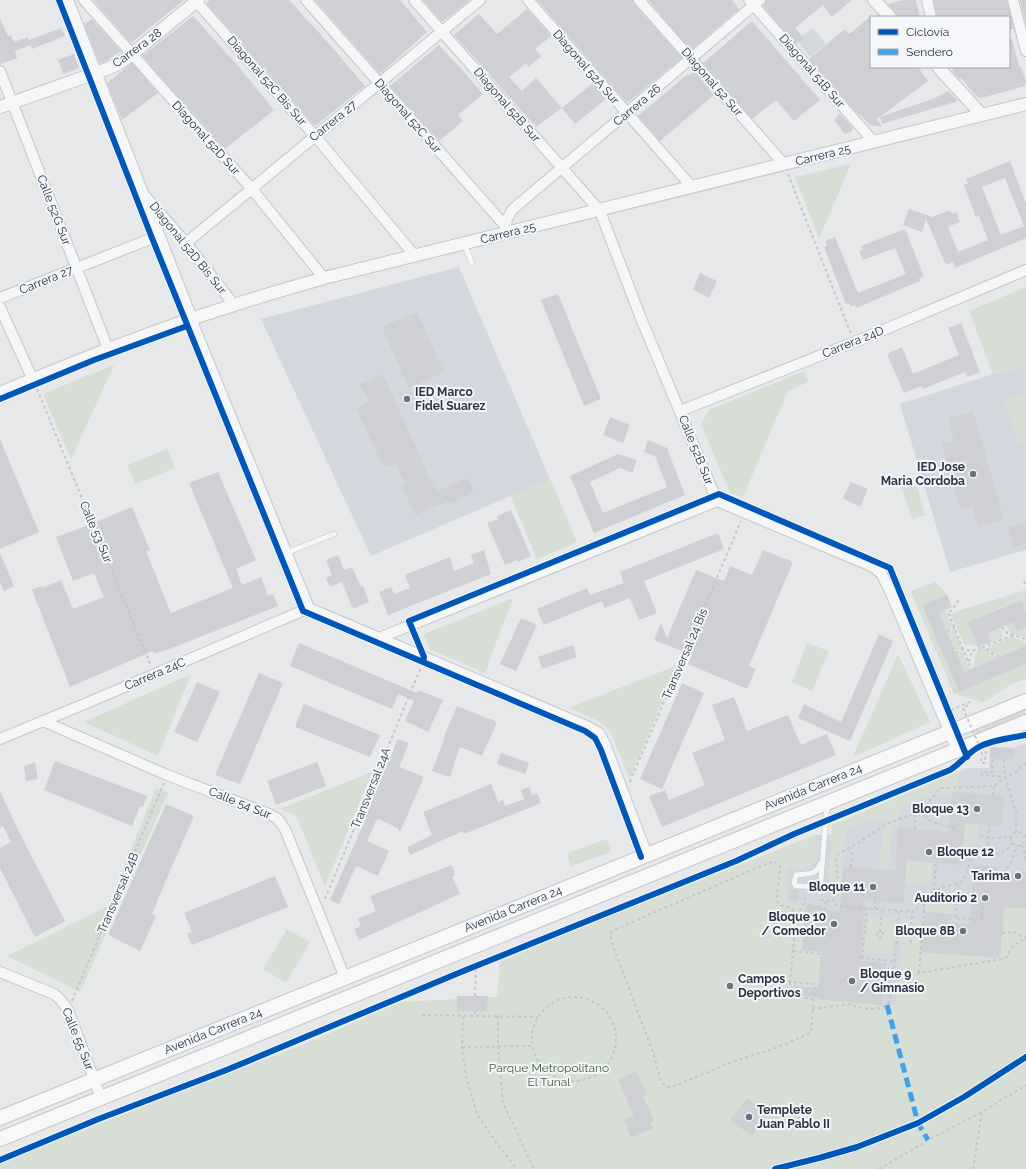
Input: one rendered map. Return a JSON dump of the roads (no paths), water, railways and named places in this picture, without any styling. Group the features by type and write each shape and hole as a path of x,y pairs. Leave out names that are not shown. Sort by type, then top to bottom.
{"main road":[{"name":"Avenida Carrera 24","path":"0,1118 1026,701"},
{"name":"Avenida Carrera 24","path":"0,1139 1026,722"}],"street":[{"path":"67,0 191,319 309,608 589,727 599,733 606,744 647,855"},
{"name":"Diagonal 52D Sur","path":"84,0 251,188 324,278"},
{"name":"Diagonal 52C Sur","path":"306,0 509,230"},
{"name":"Diagonal 52B Sur","path":"414,0 600,210"},
{"name":"Carrera 27","path":"186,243 480,0"},
{"name":"Diagonal 52A Sur","path":"528,0 692,188"},
{"name":"Diagonal 52 Sur","path":"639,0 786,168"},
{"path":"874,0 889,16"},
{"path":"927,0 931,16"},
{"path":"1013,0 1026,51"},
{"name":"Carrera 28","path":"0,107 118,64 197,1"},
{"name":"Diagonal 52C Bis Sur","path":"197,1 315,136 415,256"},
{"name":"Carrera 26","path":"509,230 507,219 513,209 691,59 754,2"},
{"name":"Diagonal 51B Sur","path":"754,2 874,142"},
{"path":"942,69 982,115"},
{"name":"Calle 52G Sur","path":"0,71 108,349"},
{"name":"Carrera 25","path":"0,393 35,384 108,349 191,319 324,278 464,244 509,230 786,168 874,142 1026,104"},
{"name":"Diagonal 52D Bis Sur","path":"141,191 186,243 234,305"},
{"name":"Carrera 26","path":"494,214 513,209"},
{"name":"Calle 52B Sur","path":"600,210 640,316 717,501"},
{"name":"Carrera 27","path":"0,298 158,236"},
{"name":"Carrera 24D","path":"680,411 854,342 1026,270"},
{"path":"0,307 35,384"},
{"path":"379,638 717,501 865,564 880,574 890,591 952,731 957,750"},
{"name":"Carrera 24C","path":"0,739 309,608"},
{"name":"Calle 54 Sur","path":"43,721 167,775 250,806 278,819 285,829 345,978"},
{"name":"Calle 55 Sur","path":"0,972 54,994 60,999 68,1010 101,1098"}],"lane":[{"path":"464,244 472,263"},
{"path":"286,553 334,534"},
{"path":"823,858 819,868 815,872 805,875 796,875 794,883 796,886 821,889 827,803"}],"place":[{"name":"IED Marco Fidel Suarez","path":"407,399"},
{"name":"IED Jose Maria Cordoba","path":"973,474"},
{"name":"Bloque 13","path":"977,809"},
{"name":"Bloque 12","path":"929,852"},
{"name":"Tarima","path":"1018,876"},
{"name":"Bloque 11","path":"873,887"},
{"name":"Auditorio 2","path":"985,898"},
{"name":"Bloque 10 / Comedor","path":"834,924"},
{"name":"Bloque 8B","path":"963,931"},
{"name":"Bloque 9 / Gimnasio","path":"852,981"},
{"name":"Campos Deportivos","path":"730,986"},
{"name":"Templete Juan Pablo II","path":"749,1117"}],"park label":[{"name":"Parque Metropolitano El Tunal","path":"549,1075"}]}
